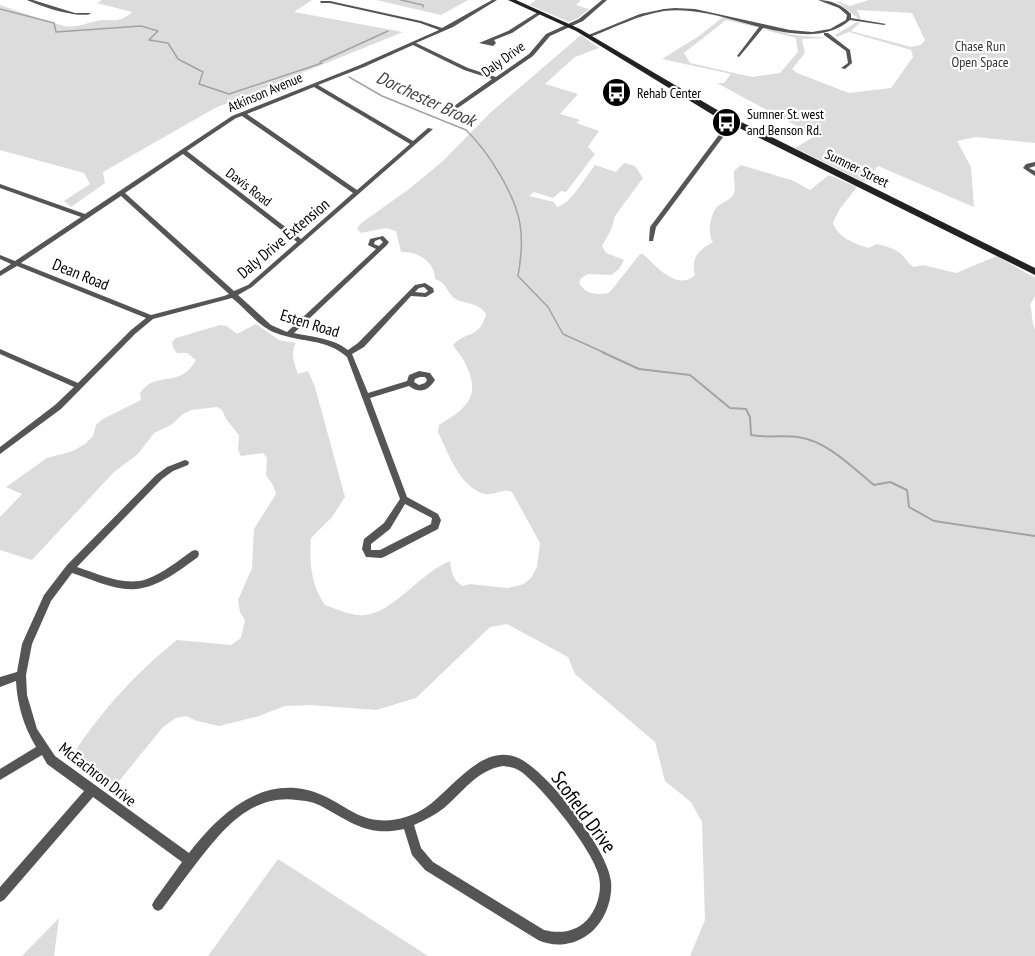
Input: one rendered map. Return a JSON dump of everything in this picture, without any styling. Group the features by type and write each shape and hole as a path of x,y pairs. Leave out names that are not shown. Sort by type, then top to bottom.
{"main road":[{"name":"Sumner Street","path":"511,0 568,25 732,121 1035,272"}],"street":[{"path":"29,0 73,13 89,14"},
{"path":"37,2 43,0"},
{"name":"Atkinson Avenue","path":"0,274 242,113 443,30 495,0"},
{"name":"Daly Drive","path":"450,111 533,53 548,35 581,20 605,0"},
{"path":"820,0 830,1 846,10 849,19"},
{"path":"321,3 330,2 421,22 443,30"},
{"path":"588,36 654,13 673,9 696,10 801,34 825,34 839,28 849,19"},
{"path":"492,40 540,13"},
{"path":"374,17 380,14"},
{"path":"849,19 884,24"},
{"path":"739,56 750,39 764,25"},
{"path":"825,34 848,50 850,63 843,68"},
{"path":"412,43 458,65 496,79"},
{"path":"314,85 413,143"},
{"path":"242,113 357,193"},
{"path":"651,240 653,228 732,121"},
{"name":"Daly Drive Extension","path":"0,451 47,416 151,317 234,295 250,286 430,129"},
{"name":"Davis Road","path":"183,151 301,242"},
{"path":"1035,164 1026,168 1035,174"},
{"path":"0,186 85,216"},
{"name":"Esten Road","path":"121,193 269,327 332,344 348,353 404,499"},
{"path":"289,334 380,249"},
{"name":"Dean Road","path":"0,257 151,317"},
{"path":"348,353 361,345 410,294"},
{"path":"2,354 79,386"},
{"path":"366,396 410,383"},
{"name":"McEachron Drive","path":"185,463 170,469 159,477 70,568 47,598 32,628 21,675 26,714 42,749 64,771 191,861"},
{"path":"404,499 434,515 437,520 435,526 381,554 369,554 365,547 367,542 387,526 404,499"},
{"path":"70,568 119,585 136,586 160,579 195,554"},
{"path":"0,682 21,675"},
{"path":"0,775 42,749"},
{"name":"Scofield Drive","path":"158,905 221,823 245,806 272,796 291,793 325,801 351,819 364,824 390,826 408,822 441,803 479,768 497,761 523,765 538,778 597,855 606,882 601,909 591,924 578,935 561,940 542,936 429,866 416,851 408,822"},
{"path":"0,896 91,791"}],"green space":[{"path":"102,0 312,0 294,12 403,32 215,108 103,172 105,183 71,207 64,201 90,184 84,173 0,150 0,5 70,27 101,20 120,19 132,12 97,3"},
{"path":"376,0 468,0 441,15"},
{"path":"536,0 581,0 576,5 589,9 569,22 529,5"},
{"name":"Chase Run Open Space","path":"869,0 1035,0 1035,143 976,137 957,141 971,167 974,207 878,166 864,182 795,148 815,136 717,83 724,83 731,74 662,59 699,36 723,17 753,24 756,27 726,20 684,53 690,63 752,77 780,73 798,52 796,38 765,30 770,29 794,35 828,38 802,39 805,53 792,69 797,73 849,93 891,88 913,57 911,50 849,32 837,37 835,35 857,22 860,23 851,31 911,47 921,45 925,40 912,13 857,10 861,19 859,19 837,2 850,6"},
{"path":"581,35 599,48 575,57 545,84 578,94 560,114 580,120 576,123 599,131 588,147 595,154 566,192 561,191 553,198 534,192 529,196 554,202 557,207 562,205 572,196 595,165 616,172 624,163 635,166 643,178 615,216 611,230 602,246 606,253 624,260 619,269 611,275 588,274 581,278 579,283 588,292 609,293 640,254 674,279 688,279 695,275 694,264 697,255 713,242 710,229 715,209 733,195 734,171 741,165 794,181 810,190 829,175 857,187 839,210 833,223 839,233 868,248 877,244 895,250 914,267 923,265 956,273 997,256 1035,278 1035,296 1030,305 1035,330 1035,956 690,956 705,920 702,822 691,802 665,781 655,742 575,674 568,657 507,624 490,627 416,698 376,710 311,705 285,706 259,716 219,726 186,716 176,718 163,727 115,786 74,753 121,692 177,640 231,645 241,638 245,620 240,612 238,600 252,568 254,529 276,494 266,475 267,458 263,453 241,456 238,450 239,435 222,410 217,407 191,410 171,425 154,433 138,454 114,472 32,560 0,550 0,517 22,494 6,487 47,458 73,451 85,444 93,436 96,425 103,419 141,400 140,393 147,386 175,377 189,369 196,360 187,353 177,353 172,342 176,338 220,325 227,326 237,334 256,324 279,340 296,343 293,355 295,366 298,374 308,371 315,387 345,497 332,517 311,538 312,573 325,605 356,615 377,612 387,607 428,574 450,561 453,575 462,586 470,584 508,588 524,584 531,578 537,567 540,543 512,492 485,494 468,484 456,469 438,432 439,425 463,408 471,394 472,386 465,362 453,345 463,337 477,331 486,314 479,307 453,297 439,280 435,279 432,267 424,259 413,253 401,252 396,231 386,228 361,233 357,229 360,224 443,161 490,113"},
{"path":"278,859 428,956 208,956"},
{"path":"59,918 54,956 22,956"}],"waterway":[{"path":"401,0 423,5 423,7"},
{"name":"Dorchester Brook","path":"0,9 54,23 56,32 141,26 158,31 149,40 168,43 178,59 203,72 199,84 229,94 322,63"},
{"path":"320,62 388,31"},
{"name":"Dorchester Brook","path":"349,77 382,96 466,130 491,161 513,200 521,230 518,276 548,307 563,334 605,353"},
{"name":"Dorchester Brook","path":"602,352 639,369 690,375 730,408 746,409 750,417 751,435 809,439 839,456 874,485 890,482 907,490 909,507 934,521 1035,536"}],"place":[{"name":"Rehab Center","path":"616,93"},
{"name":"Sumner St. west and Benson Rd.","path":"726,122"}]}
